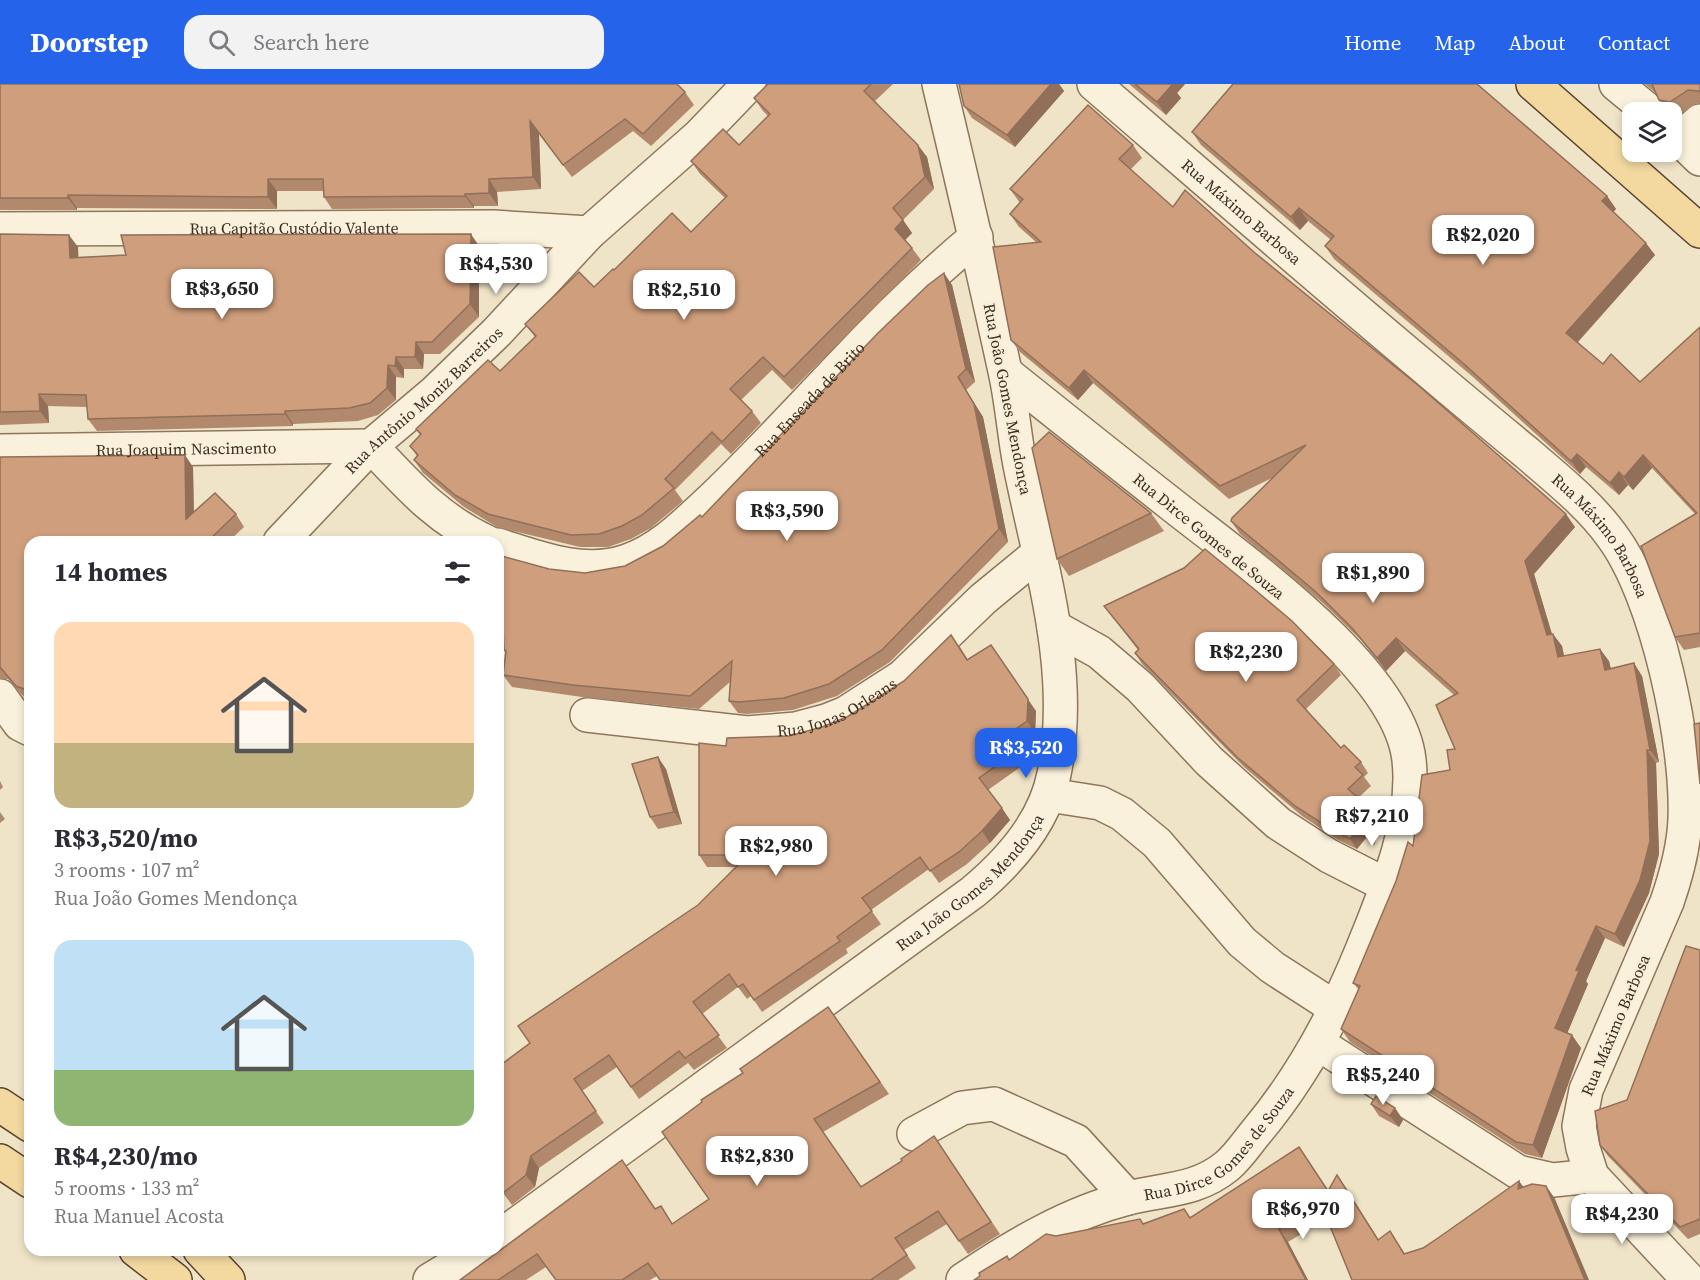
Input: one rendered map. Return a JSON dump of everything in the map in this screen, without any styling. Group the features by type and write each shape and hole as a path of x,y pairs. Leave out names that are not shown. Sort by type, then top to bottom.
{"main road":[{"path":"1533,84 1700,231"},
{"path":"0,1105 24,1121"},
{"path":"0,1161 24,1177"},
{"path":"144,1256 175,1280"},
{"path":"206,1256 228,1280"}],"street":[{"name":"Rua Antônio Moniz Barreiros","path":"286,536 371,446 435,392 489,339 589,233 699,136 749,84"},
{"name":"Rua João Gomes Mendonça","path":"504,1234 974,892 1015,850 1049,795 1058,747 1060,691 1054,627 1020,463 1006,373 939,84"},
{"name":"Rua Máximo Barbosa","path":"1094,84 1349,304 1558,479 1593,513 1613,537 1626,559 1652,620 1676,711 1684,779 1685,819 1674,879 1667,902 1587,1090 1580,1126 1583,1148 1592,1176"},
{"path":"1617,84 1638,102"},
{"name":"Rua Capitão Custódio Valente","path":"0,229 493,227 589,233"},
{"name":"Rua Enseada de Brito","path":"504,547 568,565 600,566 626,562 645,554 670,536 738,473 926,279 976,237"},
{"name":"Rua Dirce Gomes de Souza","path":"963,1280 1031,1238 1128,1198 1178,1190 1201,1183 1228,1166 1284,1099 1319,1044 1337,1009 1388,886 1404,823 1409,788 1410,761 1405,739 1393,713 1380,693 1354,661 1312,619 1006,373"},
{"path":"371,446 428,506 460,529 475,536"},
{"name":"Rua Joaquim Nascimento","path":"0,452 371,446"},
{"name":"Rua Jonas Orleans","path":"586,715 747,733 796,729 826,722 855,708 903,677 983,599 1039,553"},
{"path":"1054,627 1099,652 1140,687 1209,761 1278,823 1329,856 1388,886"},
{"path":"0,696 20,724 24,726"},
{"path":"1049,795 1100,802 1122,814 1157,843 1242,942 1272,967 1337,1009"},
{"path":"1319,1044 1518,1172 1553,1180 1592,1176 1689,1280"},
{"path":"914,1134 962,1108 994,1104 1076,1141 1128,1198"},
{"path":"430,1280 470,1256"}],"building":[{"path":"0,84 677,84 685,92 643,134 625,119 563,165 530,121 533,177 489,179 489,193 465,194 465,196 324,197 323,179 268,179 268,197 68,195 68,198 0,198"},
{"path":"768,84 871,84 864,91 918,145 925,177 893,208 903,220 895,229 912,248 784,377 763,357 730,389 752,411 722,442 712,432 665,479 674,488 642,515 622,526 599,534 571,535 488,514 455,495 414,460 418,455 410,446 421,434 416,429 488,360 500,371 536,336 525,324 579,272 594,287 672,213 691,232 727,196 691,161 723,129 739,145 770,114 754,98"},
{"path":"959,84 1051,84 1007,135 964,106"},
{"path":"1135,84 1171,84 1172,85 1157,102"},
{"path":"1233,84 1477,84 1607,196 1602,201 1646,243 1566,333 1603,364 1611,354 1640,382 1700,327 1700,633 1675,637 1641,546 1697,513 1643,455 1624,477 1619,472 1610,483 1577,454 1571,461 1464,364 1325,246 1334,236 1299,208 1291,217 1192,132"},
{"path":"1652,84 1700,84 1700,92 1688,90 1670,102 1659,100"},
{"path":"1088,105 1133,145 1119,159 1173,207 1185,190 1255,253 1419,386 1566,514 1525,561 1547,635 1553,634 1558,657 1600,649 1605,670 1634,663 1650,750 1647,750 1650,841 1640,880 1615,934 1596,926 1576,970 1579,971 1555,1028 1572,1035 1533,1145 1516,1142 1341,1029 1360,986 1353,983 1396,881 1408,842 1413,846 1422,775 1450,770 1447,750 1455,749 1436,705 1458,693 1396,638 1377,658 1352,628 1316,592 1231,521 1306,445 1220,486 1084,370 1069,388 1011,340 993,247 1041,242 1010,214 1023,199 1010,189"},
{"path":"0,234 69,235 70,258 126,255 121,235 471,234 470,304 432,342 416,342 415,357 396,357 395,366 388,365 387,388 370,403 349,408 285,411 285,414 88,419 86,395 39,394 40,411 0,412"},
{"path":"944,273 966,369 958,377 974,404 999,529 882,650 829,684 784,698 739,702 729,701 732,661 690,696 573,685 504,675 506,651 504,650 504,557 549,569 585,573 625,566 663,546 700,515 702,517 878,333 928,285"},
{"path":"1049,432 1151,513 1057,559 1032,448"},
{"path":"185,455 186,519 215,493 236,514 213,536 24,536 24,689 16,686 0,667 0,457"},
{"path":"1205,549 1292,621 1334,664 1297,700 1341,748 1344,745 1361,762 1355,767 1363,775 1348,789 1374,812 1366,835 1358,828 1350,839 1331,829 1295,806 1237,757 1135,653 1139,649 1104,606 1184,568"},
{"path":"951,635 967,660 991,645 1028,699 1027,721 1013,731 1020,749 979,778 1002,808 959,852 930,871 920,857 862,898 872,911 837,937 840,941 754,1000 743,984 738,987 729,974 693,1002 719,1035 685,1058 679,1051 631,1087 609,1055 574,1079 596,1111 531,1156 526,1175 504,1192 504,1062 530,1043 518,1026 698,905 748,855 699,855 699,743 726,746 727,738 789,736 822,727 847,717 904,681"},
{"path":"1700,723 1700,784 1694,724"},
{"path":"658,757 674,812 650,817 632,764"},
{"path":"1686,946 1700,950 1700,1219 1680,1227 1600,1145 1595,1111 1627,1100"},
{"path":"828,1007 880,1082 814,1119 861,1187 902,1161 901,1159 934,1136 991,1222 959,1241 938,1211 895,1238 907,1255 873,1280 660,1280 648,1263 622,1280 556,1280 537,1254 498,1280 460,1280 492,1256 504,1256 504,1247 622,1160 655,1209 661,1206 672,1224 709,1199 662,1132 702,1102 701,1100 743,1073 740,1069"},
{"path":"1376,1096 1395,1108 1390,1116 1371,1104"},
{"path":"1299,1147 1328,1191 1337,1175 1378,1240 1390,1231 1404,1254 1423,1248 1519,1181 1518,1189 1532,1184 1546,1186 1585,1280 1352,1280 1321,1204 1279,1229 1306,1280 974,1280 980,1276 979,1273 1007,1256 1009,1260 1046,1234 1056,1236 1140,1219 1143,1224 1184,1209 1190,1218"}]}
